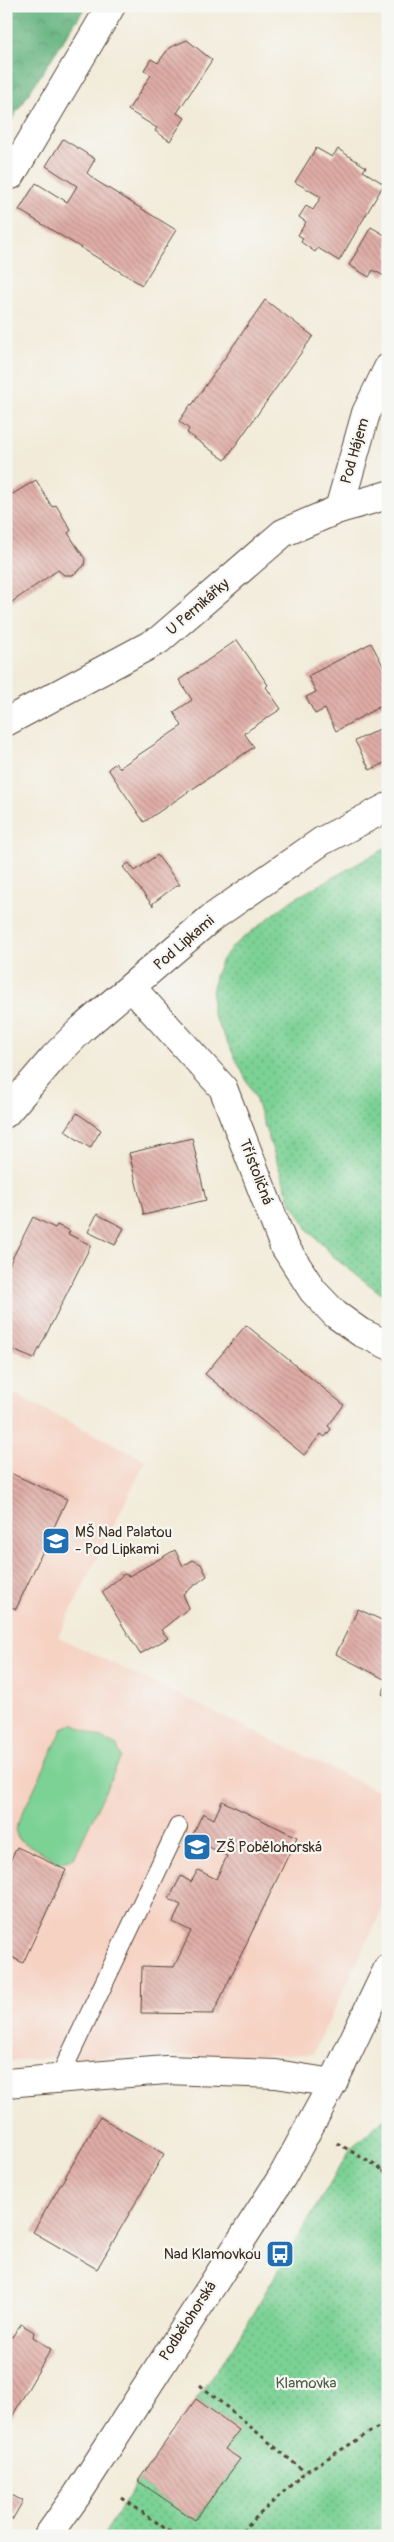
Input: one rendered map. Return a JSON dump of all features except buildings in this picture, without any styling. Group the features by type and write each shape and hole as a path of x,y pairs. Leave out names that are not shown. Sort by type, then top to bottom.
{"street":[{"path":"10,175 111,6"},
{"name":"Pod Hájem","path":"339,509 366,413 388,368"},
{"name":"U Pernikářky","path":"6,722 159,640 284,533 339,509 388,495"},
{"name":"Pod Lipkami","path":"6,1113 54,1057 83,1028 132,988 210,919 322,842 388,808"},
{"name":"Třístoličná","path":"132,988 223,1088 283,1244 313,1291 335,1314 360,1332 388,1345"},
{"name":"Podbělohorská","path":"48,2536 77,2495 282,2177 333,2083 388,1968"},
{"path":"6,2083 166,2070 276,2074 333,2083"}],"lane":[{"path":"59,2078 178,1827"}],"path":[{"path":"330,2139 383,2170 388,2175"},
{"path":"383,2170 388,2167"},
{"path":"200,2385 305,2472"},
{"path":"236,2536 305,2472 388,2421"},
{"path":"122,2498 176,2536"}],"shaded area":[{"name":"ZŠ Pobělohorská","path":"6,1390 146,1460 58,1637 388,1796 388,1897 313,2054 44,2058 6,2061"}],"green space":[{"path":"6,6 86,6 6,128"},
{"path":"388,847 388,1299 336,1259 309,1231 290,1200 254,1095 212,1012 212,994 215,976 222,959 234,945 292,900"},
{"path":"73,1724 117,1746 121,1757 74,1858 60,1863 18,1839 15,1829 63,1728"},
{"name":"Klamovka","path":"388,2115 388,2536 103,2536 138,2481 196,2520 239,2459 225,2449 239,2430 196,2399 231,2350 351,2148"}],"place":[{"name":"MŠ Nad Palatou - Pod Lipkami","path":"56,1541"},
{"name":"ZŠ Pobělohorská","path":"197,1847"},
{"name":"Nad Klamovkou","path":"280,2254"}]}
